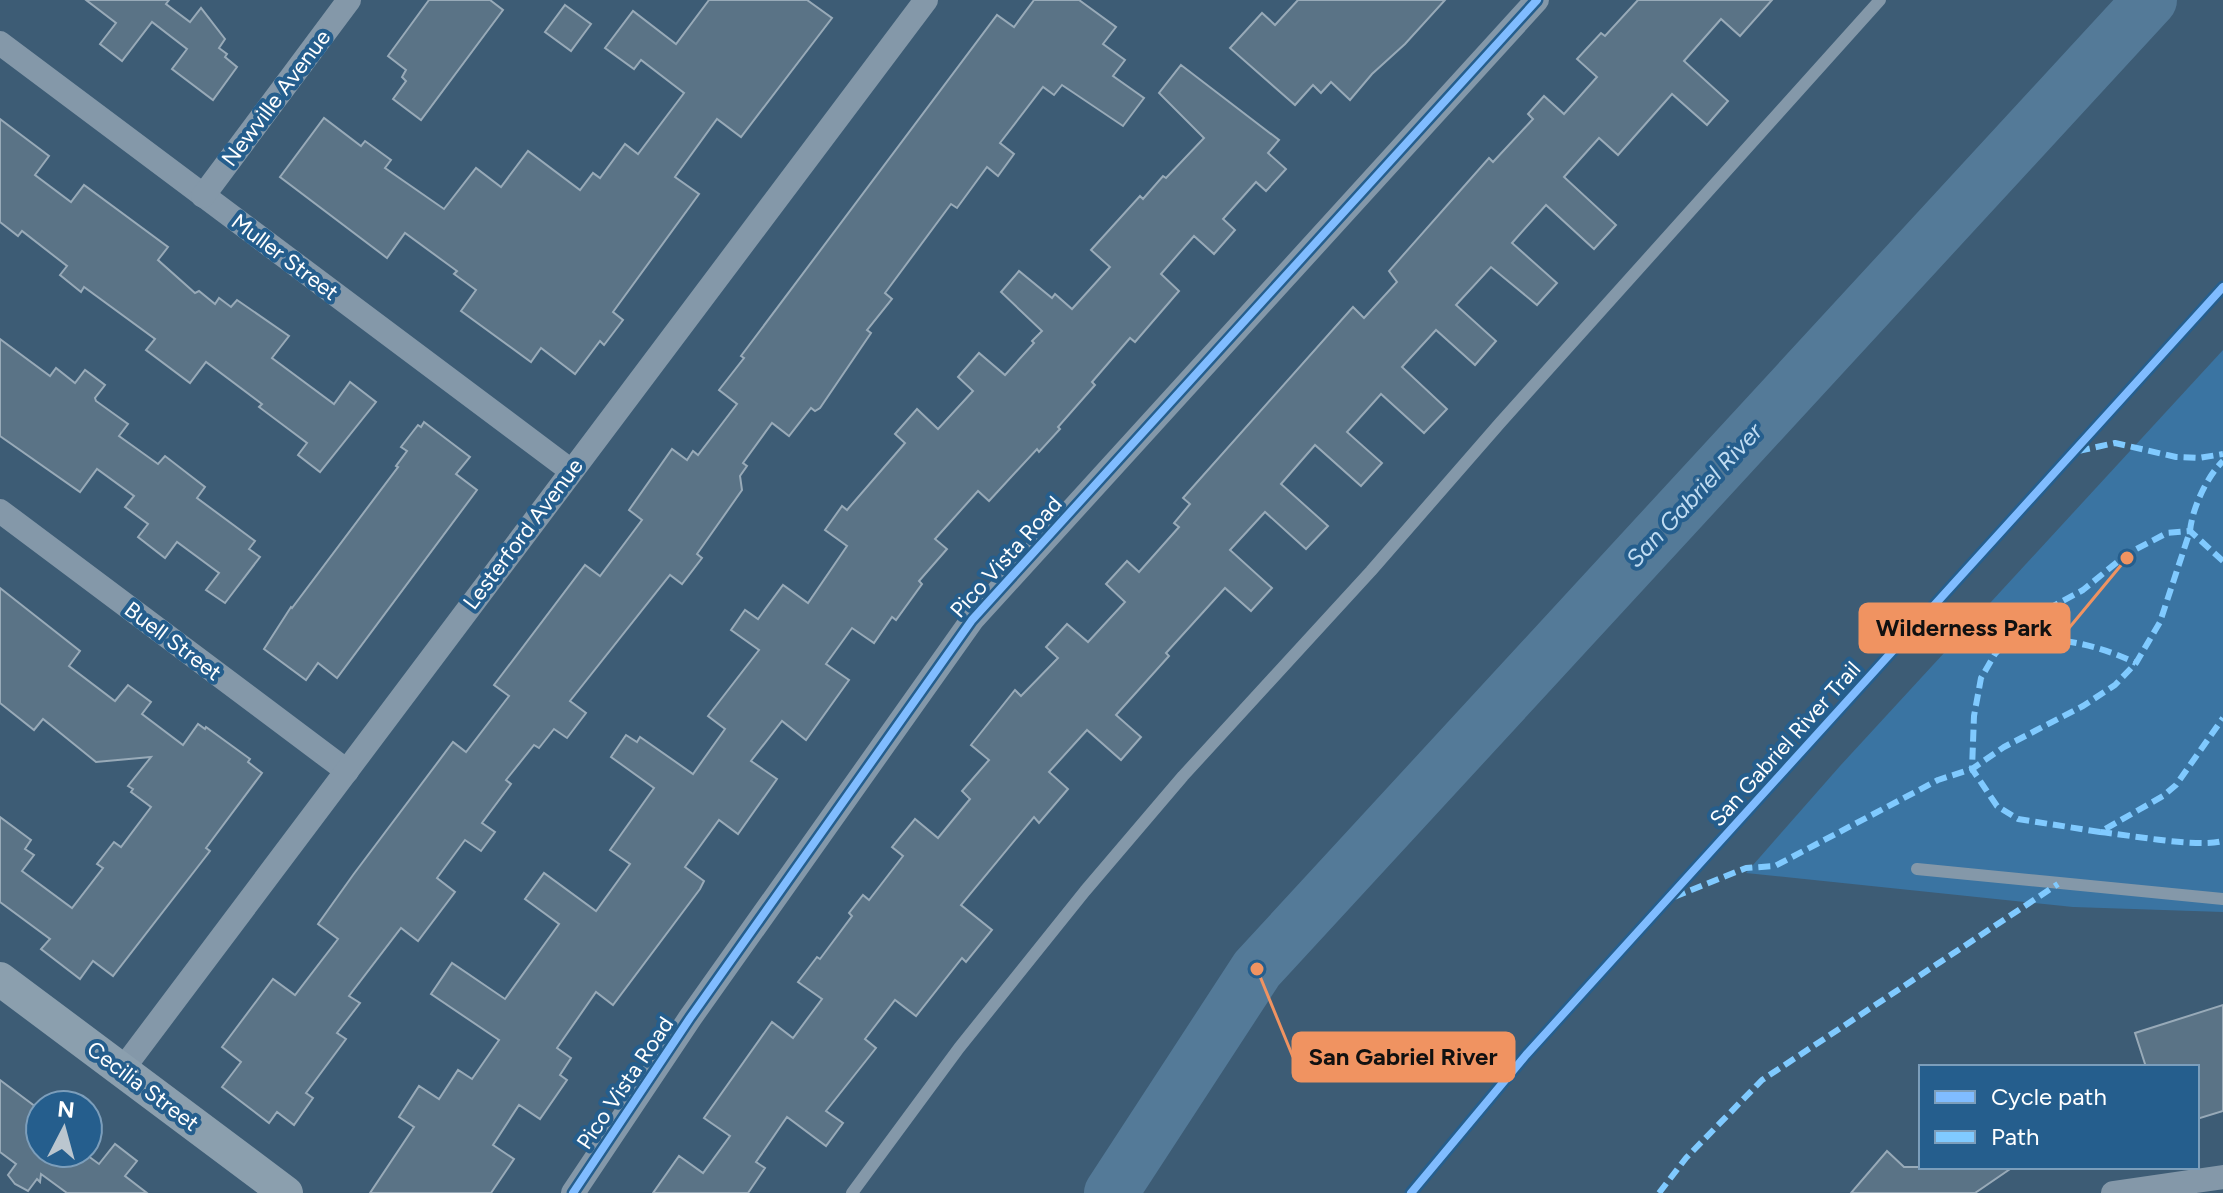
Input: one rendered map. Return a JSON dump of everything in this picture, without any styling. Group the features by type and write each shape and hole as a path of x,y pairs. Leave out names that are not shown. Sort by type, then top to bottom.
{"street":[{"name":"Newville Avenue","path":"203,196 349,0"},
{"name":"Lesterford Avenue","path":"122,1070 926,0"},
{"name":"Pico Vista Road","path":"573,1193 690,1018 972,620 1537,0"},
{"name":"Muller Street","path":"0,43 570,470"},
{"name":"Buell Street","path":"0,511 347,771"},
{"name":"Cecilia Street","path":"0,979 286,1193"},
{"path":"2113,1193 2223,1177"}],"lane":[{"path":"852,1193 959,1048 1085,891 1183,776 1371,571 1880,0"},
{"path":"1917,869 2223,899"}],"shaded area":[{"path":"2223,350 2223,912 2073,907 1746,873 1840,766"}],"building":[{"path":"86,0 169,0 166,4 190,22 201,8 225,39 219,48 237,67 213,100 172,69 187,49 152,22 122,61 100,44 116,23"},
{"path":"429,0 490,0 503,10 421,120 393,99 406,81 402,77 406,70 388,56"},
{"path":"709,0 807,0 832,18 741,137 717,119 675,177 699,194 613,312 623,320 604,345 600,341 575,374 541,348 531,362 461,311 476,290 454,274 457,271 405,233 387,258 280,177 324,118 361,146 365,141 391,160 385,168 444,209 476,168 501,187 528,151 580,190 593,173 600,178 625,144 638,154 684,93 641,60 634,69 605,48 633,11 676,44"},
{"path":"1034,0 1079,0 1116,27 1103,44 1125,60 1113,76 1144,98 1123,126 1062,85 1054,95 1043,87 1000,143 1014,154 998,176 987,167 957,208 951,204 885,293 892,299 867,330 871,333 820,408 815,411 811,408 789,436 772,423 743,463 747,466 740,476 742,490 697,554 702,558 682,584 670,575 570,701 586,713 567,738 554,729 539,748 534,745 506,780 511,784 482,823 495,832 481,851 465,840 437,878 455,892 418,941 401,928 349,996 360,1003 337,1033 346,1039 306,1093 313,1098 294,1125 277,1112 269,1123 222,1087 241,1062 222,1047 273,979 295,995 338,939 318,924 453,742 466,752 509,696 494,685 585,565 600,576 642,520 629,510 672,449 687,460 693,451 698,455 737,404 719,390 744,358 741,356 997,15 1014,27"},
{"path":"1298,0 1445,0 1350,100 1331,82 1321,93 1313,85 1295,105 1230,48 1262,13 1275,25"},
{"path":"1638,0 1772,0 1740,36 1721,19 1684,61 1728,101 1707,125 1672,94 1618,155 1599,138 1564,177 1616,225 1594,249 1546,205 1512,243 1557,283 1537,305 1491,267 1456,305 1496,341 1475,365 1436,330 1402,367 1447,409 1424,433 1381,394 1347,432 1382,463 1361,486 1315,445 1281,484 1328,526 1306,549 1265,512 1230,550 1272,588 1251,611 1225,588 1166,653 1169,656 1116,715 1141,737 1121,760 1087,730 1049,772 1068,789 1039,823 1034,817 961,905 992,930 966,962 962,958 916,1016 895,1000 865,1039 876,1048 826,1111 843,1123 826,1146 787,1117 756,1162 765,1168 748,1193 653,1193 679,1156 703,1173 730,1136 704,1118 772,1022 793,1038 822,999 798,982 817,957 820,959 852,916 849,913 863,895 869,900 903,856 892,847 915,819 938,838 970,799 962,791 989,760 971,745 1015,690 1021,696 1058,658 1046,647 1067,624 1088,642 1125,602 1106,584 1127,561 1139,572 1179,527 1174,523 1190,504 1183,498 1353,307 1364,318 1397,282 1389,271 1489,158 1493,162 1533,119 1528,114 1544,96 1564,114 1597,77 1577,59 1601,33 1605,36"},
{"path":"565,5 591,24 571,51 545,32"},
{"path":"1181,65 1279,140 1268,153 1286,169 1266,191 1256,182 1223,219 1235,230 1214,254 1194,236 1161,274 1179,291 1135,342 1130,338 1039,452 1037,449 989,501 978,491 935,539 947,549 919,581 922,584 896,620 892,617 874,643 852,628 826,664 849,680 806,740 782,721 751,761 777,779 738,834 719,820 685,867 704,881 700,889 613,1005 596,992 557,1048 571,1058 560,1075 567,1080 540,1119 519,1105 493,1145 514,1159 491,1193 370,1193 414,1127 399,1117 419,1086 439,1099 458,1070 472,1079 499,1040 431,994 452,963 505,999 559,924 525,899 544,873 596,911 630,864 610,850 654,788 611,757 626,735 637,742 640,737 693,774 725,729 708,716 759,650 731,630 745,610 758,619 783,585 808,603 847,546 825,530 842,506 847,510 905,443 895,434 917,409 938,429 973,391 958,377 979,353 1005,375 1042,331 1001,292 1019,271 1052,298 1055,294 1072,309 1110,267 1091,250 1140,196 1143,199 1204,138 1159,93"},
{"path":"0,119 49,156 35,175 71,202 84,185 168,247 158,260 195,293 199,291 215,304 219,298 231,307 237,300 289,336 272,358 334,404 350,382 376,402 320,472 298,455 307,443 259,407 262,404 206,362 190,383 146,350 155,339 84,287 81,292 60,275 67,266 22,231 18,236 0,222"},
{"path":"0,339 50,376 56,368 75,383 85,370 105,385 95,398 128,424 119,436 158,464 165,456 205,487 197,498 255,541 249,549 260,557 225,603 206,590 219,573 177,542 165,558 138,537 148,524 125,507 134,496 97,469 80,492 0,436"},
{"path":"424,422 470,457 456,474 477,490 337,678 318,663 306,680 264,649 291,607 398,467 407,451 401,447"},
{"path":"0,588 80,651 69,666 115,701 128,685 151,702 142,714 183,745 198,724 250,759 248,762 262,773 206,848 210,851 113,976 93,961 80,979 41,949 50,939 0,902 0,817 31,840 25,849 34,855 22,871 72,908 103,868 97,864 114,842 121,847 151,807 131,792 133,789 128,786 151,757 96,762 43,719 34,730 0,703"},
{"path":"2223,1005 2223,1111 2199,1118 2199,1065 2145,1065 2135,1033"},
{"path":"0,1080 24,1098 24,1169 104,1169 104,1158 115,1144 137,1161 125,1176 147,1193 67,1193 41,1174 40,1182 37,1179 28,1191 15,1184 8,1175 16,1164 0,1152"},
{"path":"1887,1151 1904,1167 2010,1169 1975,1193 1851,1193"}],"waterway":[{"name":"San Gabriel River","path":"1111,1193 1257,969 2150,0"}],"marked path":[{"path":"2078,451 2115,443 2176,457 2199,458 2223,454"},
{"path":"1674,897 1746,868 1775,866 1938,780 1972,769 2004,747 2083,706 2115,685 2136,663 2160,622 2197,503 2211,475 2223,461"},
{"path":"2223,561 2190,531 2167,533 2127,554 2083,590 2029,619 1995,654 1981,678 1974,716 1972,769 1997,806 2018,819 2100,832 2163,796 2176,785 2223,718"},
{"path":"2011,636 2075,643 2105,650 2136,663"},
{"path":"2100,832 2181,842 2223,841"},
{"path":"1659,1193 1686,1158 1762,1080 2058,884"}],"cycle path":[{"path":"573,1193 690,1018 972,620 1537,0"},
{"name":"San Gabriel River Trail","path":"1411,1193 1526,1055 2223,287"}],"place":[{"name":"Wilderness Park","path":"2127,558"},
{"name":"San Gabriel River","path":"1257,969"}]}
